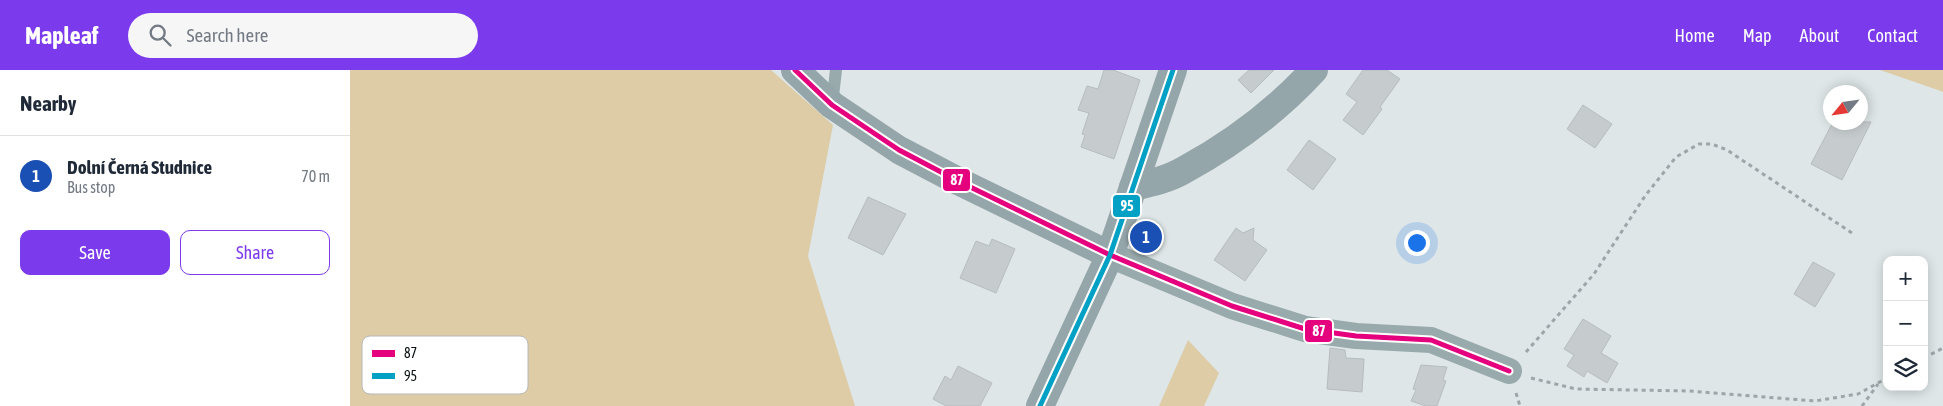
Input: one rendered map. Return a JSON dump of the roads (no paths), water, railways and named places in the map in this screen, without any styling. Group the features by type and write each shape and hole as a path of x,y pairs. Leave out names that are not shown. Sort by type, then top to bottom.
{"street":[{"path":"795,70 832,105 899,150 986,195 1110,255 1232,306 1305,329 1356,336 1431,340 1509,371"},
{"path":"1040,406 1110,255 1173,70"},
{"path":"1134,187 1159,181 1183,171 1229,141 1291,95 1314,70"}],"lane":[{"path":"832,105 836,70"}],"place":[{"name":"Dolní Černá Studnice","path":"1146,237"}]}
